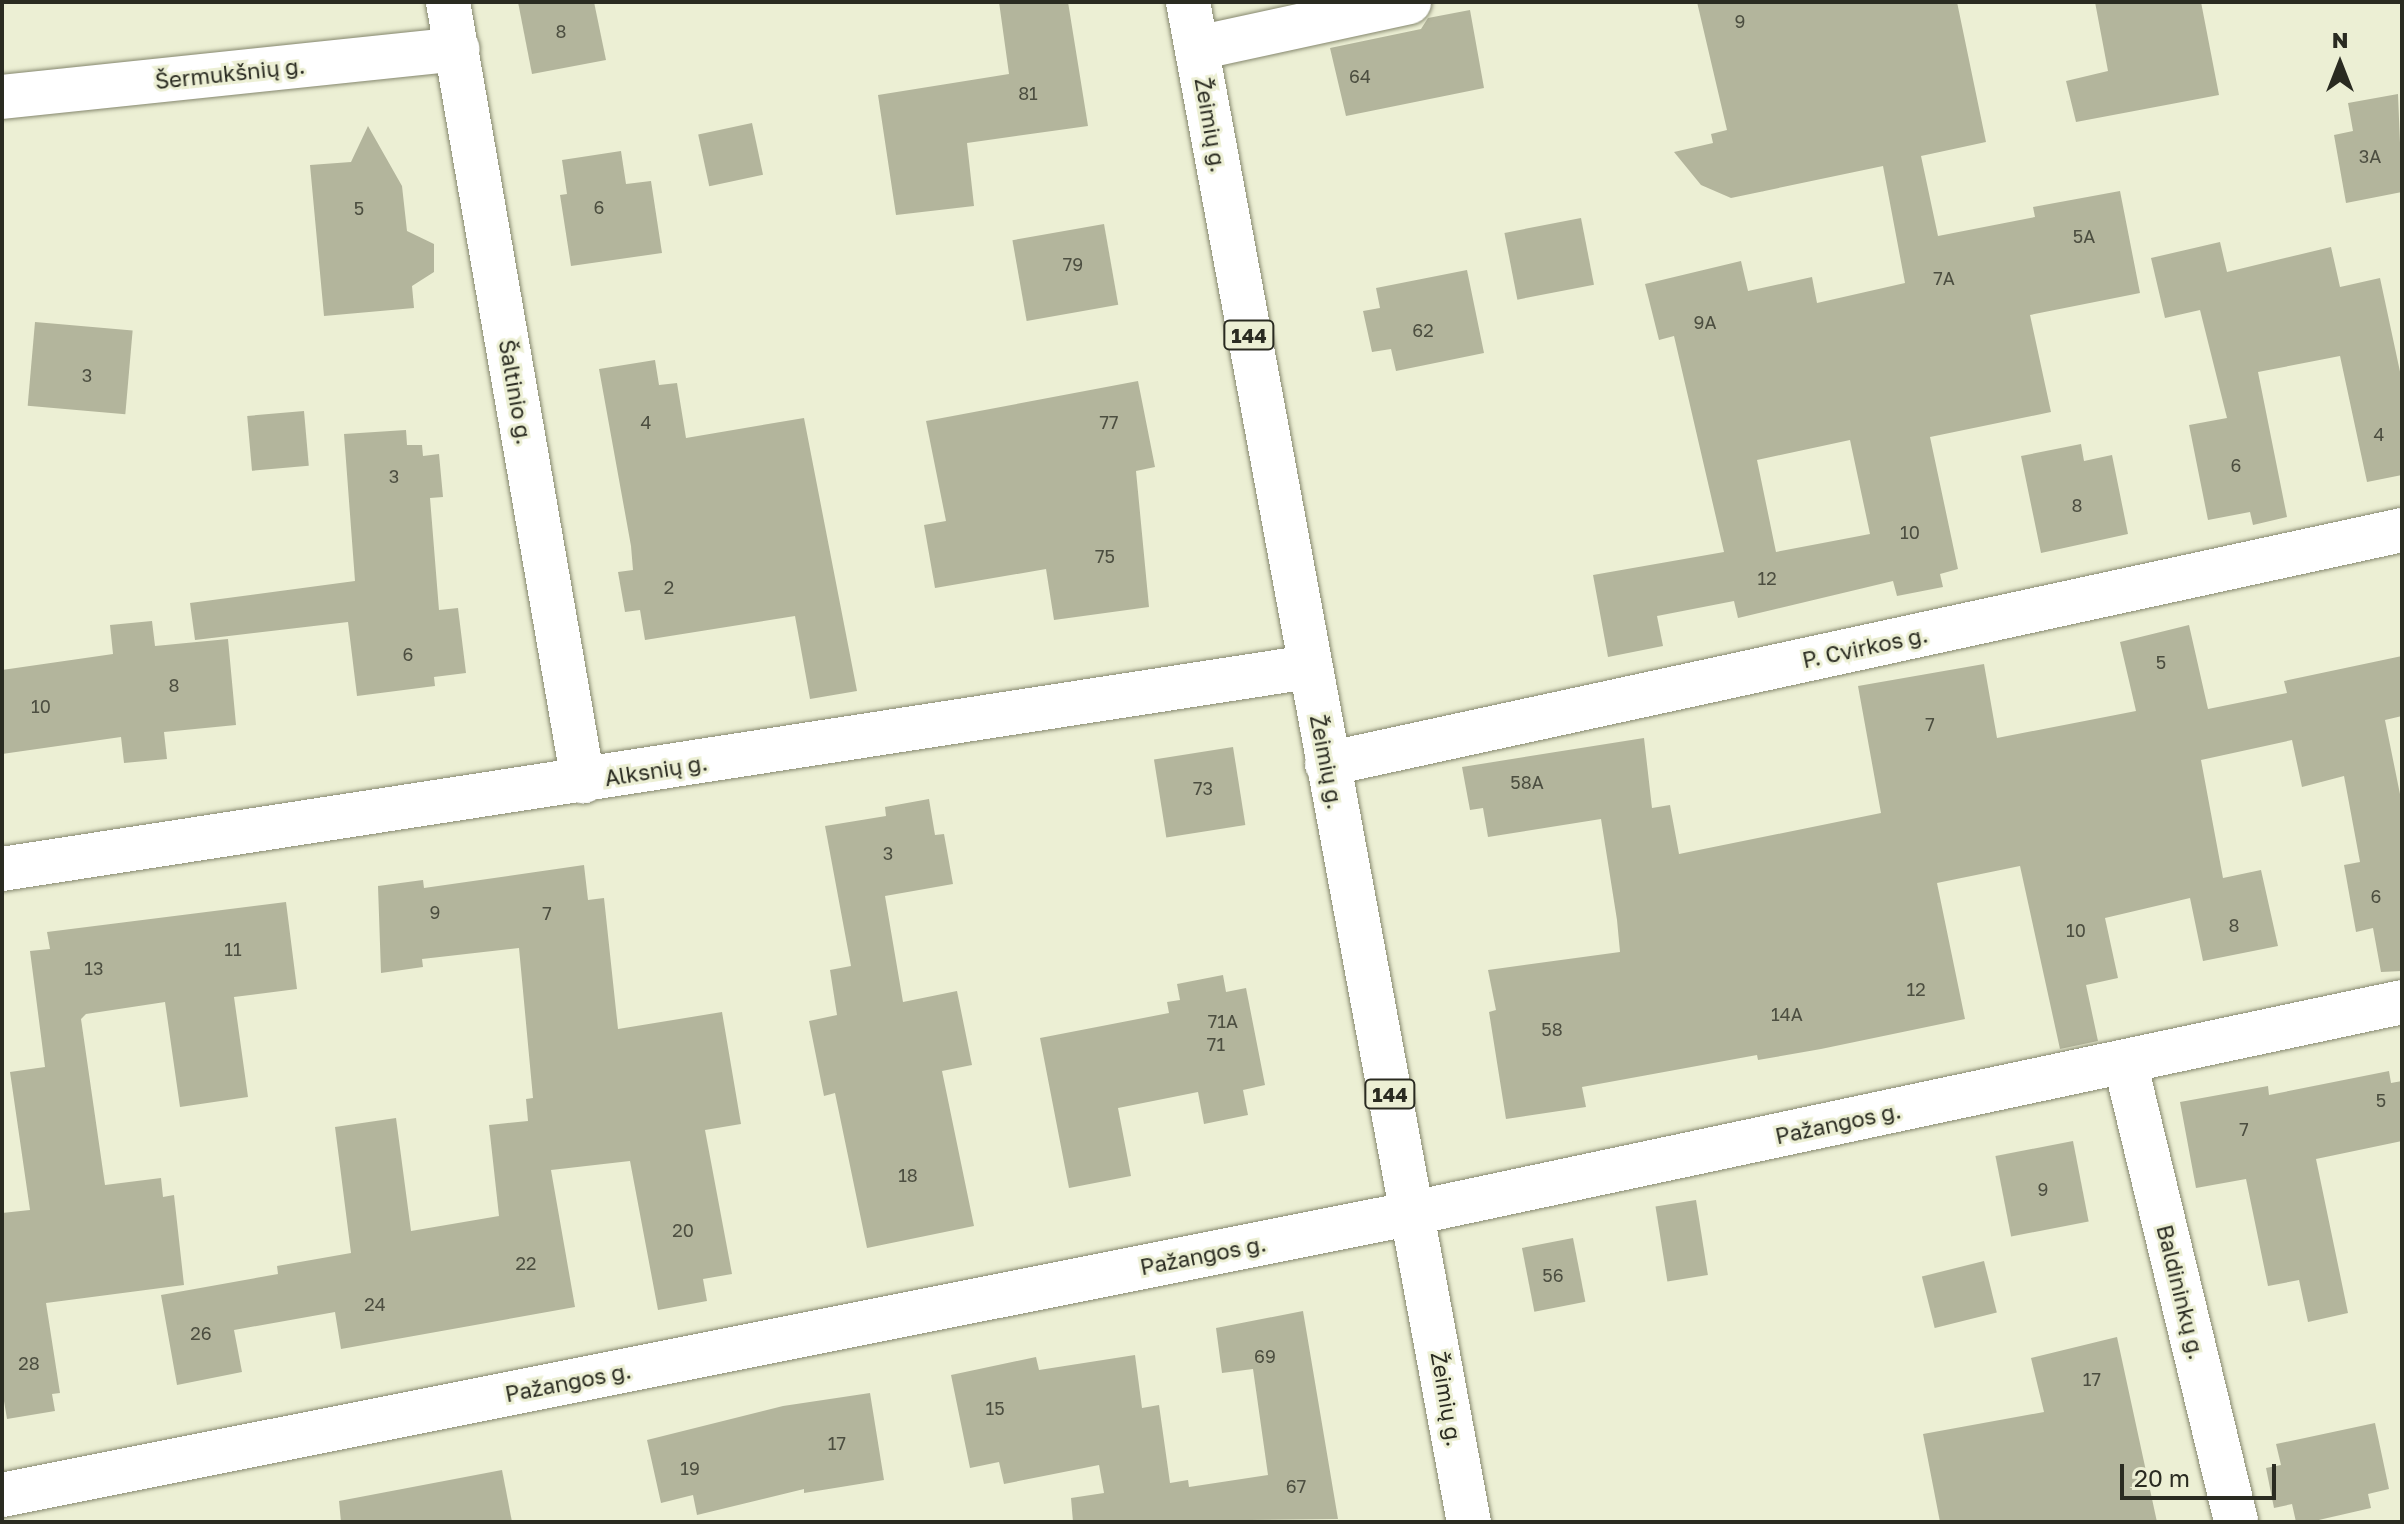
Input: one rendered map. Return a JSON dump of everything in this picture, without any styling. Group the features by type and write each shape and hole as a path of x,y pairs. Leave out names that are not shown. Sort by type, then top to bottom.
{"street":[{"name":"Šaltinio g.","path":"448,2 583,781"},
{"name":"Žeimių g.","path":"1188,2 1469,1522"},
{"path":"1197,48 1409,2"},
{"name":"Šermukšnių g.","path":"2,97 457,49"},
{"name":"P. Cvirkos g.","path":"1327,764 2402,530"},
{"name":"Alksnių g.","path":"2,869 1309,667"},
{"name":"Pažangos g.","path":"2,1495 1413,1213 2402,1002"},
{"name":"Baldininkų g.","path":"2125,1062 2236,1522"}],"building":[{"path":"518,2 594,2 606,60 532,74"},
{"path":"999,2 1068,2 1088,126 967,143 974,206 896,215 878,95 1009,74"},
{"path":"1697,2 1957,2 1986,142 1921,156 1938,236 2035,217 2033,207 2120,191 2140,293 2030,315 2051,412 1930,437 1958,569 1940,574 1943,587 1897,596 1893,581 1738,618 1734,601 1657,616 1663,646 1608,657 1593,575 1724,552 1674,336 1659,340 1645,284 1741,261 1748,291 1812,277 1817,303 1905,283 1883,166 1731,198 1701,185 1674,152 1713,143 1711,134 1727,130","holes":["1850,440 1870,534 1776,552 1757,460"]},
{"path":"2095,2 2201,2 2219,95 2076,122 2066,81 2108,71"},
{"path":"1470,10 1484,88 1346,116 1330,48 1421,29 1428,18"},
{"path":"2398,94 2402,192 2346,203 2334,135 2353,131 2348,103"},
{"path":"752,123 763,175 709,186 698,134"},
{"path":"368,126 402,186 407,231 434,244 434,272 412,286 414,308 324,316 310,165 351,162"},
{"path":"621,151 626,184 651,181 662,253 571,266 560,195 567,194 562,160"},
{"path":"1581,218 1594,285 1517,300 1504,233"},
{"path":"1104,224 1118,305 1027,321 1012,240"},
{"path":"2220,242 2227,272 2331,247 2340,287 2380,278 2402,381 2402,475 2367,482 2340,356 2258,372 2287,517 2253,525 2250,512 2208,520 2189,425 2227,418 2200,310 2165,318 2151,258"},
{"path":"1467,270 1484,353 1396,371 1391,349 1372,352 1363,311 1380,308 1376,288"},
{"path":"35,322 133,331 125,414 28,406"},
{"path":"655,360 659,385 677,383 686,438 804,418 857,691 810,699 795,616 645,640 640,610 625,612 618,572 633,570 631,546 599,369"},
{"path":"1138,381 1155,467 1136,471 1149,607 1054,620 1046,569 935,588 924,525 946,521 926,421"},
{"path":"304,411 309,466 252,471 247,416"},
{"path":"406,430 407,445 422,445 423,456 439,454 443,497 430,498 439,610 458,608 466,673 434,677 435,686 357,696 348,622 195,640 190,603 355,581 344,434"},
{"path":"2081,444 2084,461 2112,455 2128,534 2041,553 2021,456"},
{"path":"152,621 155,646 228,639 236,725 164,732 167,759 124,763 121,737 2,754 2,670 113,654 110,625"},
{"path":"2189,625 2208,709 2287,693 2284,681 2402,656 2402,716 2385,720 2402,804 2402,971 2381,972 2373,928 2356,932 2344,865 2360,862 2344,776 2302,787 2292,740 2201,760 2223,878 2261,870 2278,946 2203,961 2190,898 2105,918 2118,978 2086,985 2098,1041 2060,1049 2020,866 1937,883 1965,1019 1821,1049 1758,1060 1757,1055 1582,1087 1586,1107 1506,1119 1489,1012 1496,1010 1488,970 1620,952 1617,920 1601,819 1488,837 1483,808 1470,810 1462,767 1644,738 1652,808 1670,805 1679,854 1881,813 1858,686 1984,664 1997,738 2136,711 2120,642"},
{"path":"1233,747 1245,825 1166,838 1154,760"},
{"path":"929,799 935,835 944,834 953,884 885,896 903,1002 957,991 972,1065 942,1071 974,1226 867,1248 835,1093 824,1096 809,1021 837,1015 830,970 851,966 825,826 886,816 885,807"},
{"path":"584,865 588,900 604,898 618,1029 722,1012 741,1124 705,1130 732,1274 703,1279 707,1301 658,1310 630,1161 551,1170 575,1307 341,1349 335,1312 234,1330 242,1372 177,1385 161,1295 278,1274 277,1266 351,1253 335,1127 396,1118 411,1231 499,1216 489,1125 528,1121 526,1099 533,1098 519,948 422,959 423,967 381,973 378,886 423,880 424,888"},
{"path":"286,902 297,989 234,997 248,1097 180,1107 165,1002 86,1014 81,1019 105,1185 161,1178 163,1197 174,1195 184,1285 46,1303 60,1393 52,1394 55,1411 7,1419 2,1389 2,1213 30,1210 10,1072 45,1067 30,951 50,949 47,932"},
{"path":"1223,975 1226,992 1246,988 1265,1085 1243,1090 1248,1115 1204,1124 1198,1092 1118,1108 1131,1176 1069,1188 1040,1038 1169,1013 1167,1002 1180,1000 1177,984"},
{"path":"2389,1071 2391,1083 2402,1081 2402,1141 2316,1159 2348,1313 2308,1322 2299,1280 2268,1286 2246,1179 2196,1188 2180,1102 2268,1086 2269,1095"},
{"path":"2073,1141 2089,1221 2011,1237 1995,1156"},
{"path":"1696,1200 1708,1275 1667,1281 1656,1206"},
{"path":"1573,1238 1585,1302 1534,1312 1522,1248"},
{"path":"1984,1261 1997,1312 1935,1328 1922,1276"},
{"path":"1303,1311 1338,1519 1073,1522 1071,1498 1104,1493 1099,1465 1004,1484 999,1462 970,1468 951,1375 1036,1357 1039,1370 1135,1355 1142,1408 1159,1405 1170,1483 1188,1480 1189,1487 1268,1475 1253,1369 1222,1373 1216,1328"},
{"path":"2117,1337 2157,1522 1940,1522 1923,1434 2044,1412 2031,1358"},
{"path":"870,1393 884,1480 804,1493 804,1489 697,1515 693,1495 661,1503 647,1440 783,1406"},
{"path":"2375,1423 2389,1489 2368,1494 2371,1508 2310,1522 2296,1522 2292,1504 2274,1508 2266,1468 2281,1465 2276,1444"},
{"path":"502,1470 512,1522 341,1522 339,1501"}]}
